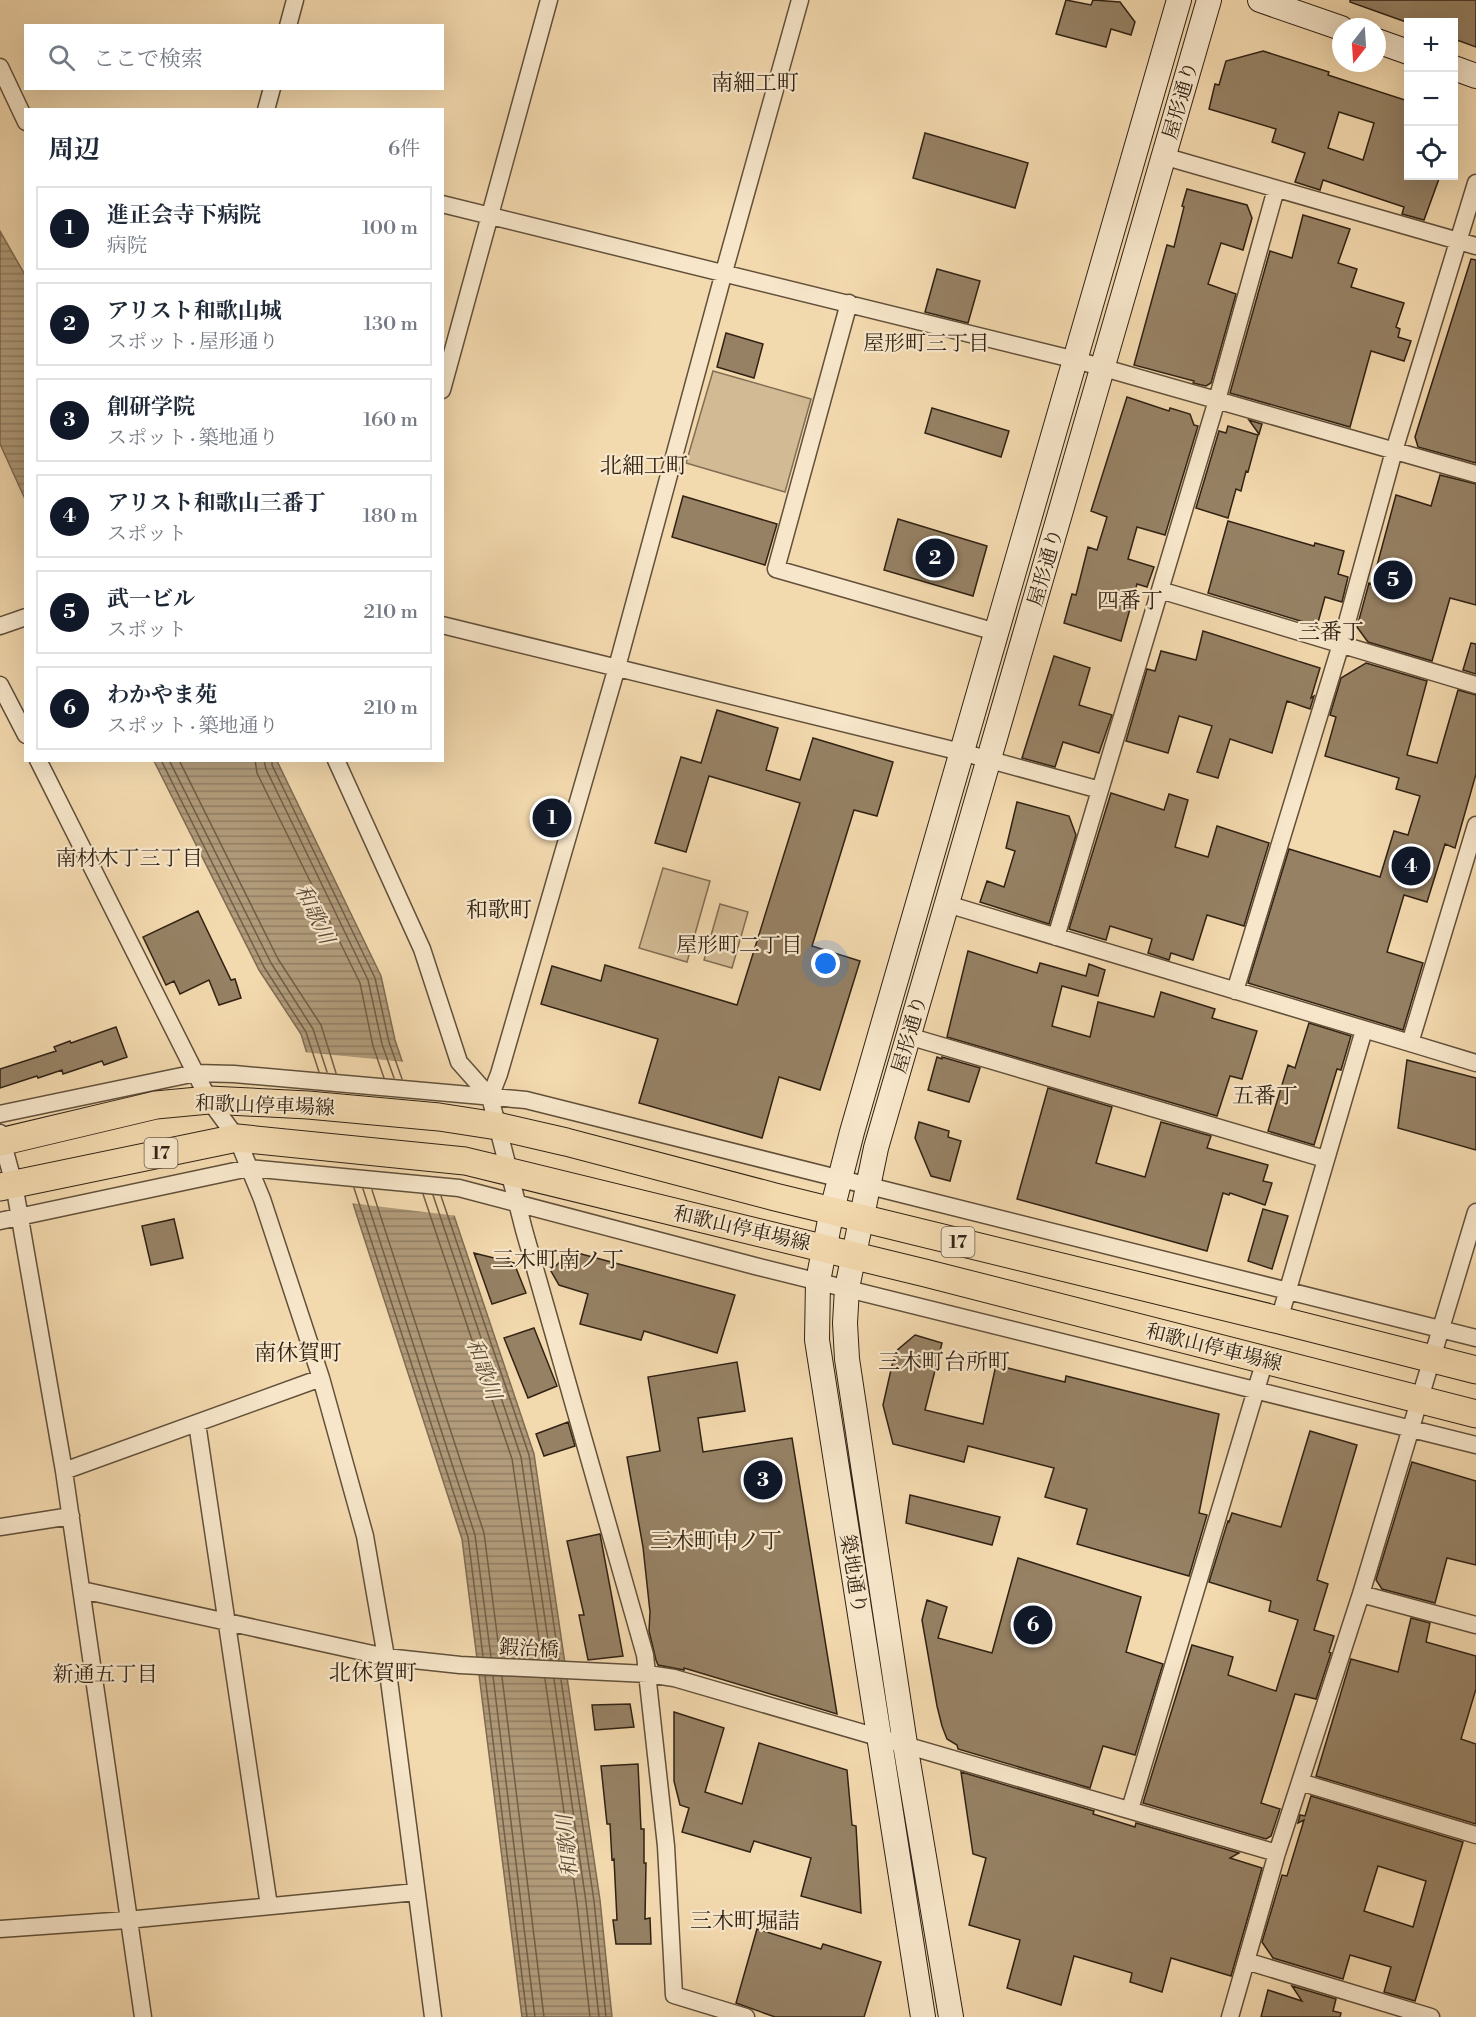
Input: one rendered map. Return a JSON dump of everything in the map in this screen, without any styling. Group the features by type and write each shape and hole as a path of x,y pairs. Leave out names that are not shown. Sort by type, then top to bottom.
{"main road":[{"name":"和歌山停車場線","path":"1,1138 156,1105 209,1100 308,1105 439,1117 497,1126 1476,1370"},
{"name":"和歌山停車場線","path":"7,1186 237,1138 451,1160 854,1255 1476,1414"}],"street":[{"path":"289,24 295,0"},
{"path":"444,383 549,0"},
{"path":"490,1097 499,1074 617,667 800,0"},
{"name":"屋形通り","path":"852,1132 1179,0"},
{"name":"屋形通り","path":"881,1134 1209,0"},
{"path":"1260,0 1332,25"},
{"path":"1386,44 1404,51"},
{"path":"0,67 24,115"},
{"path":"1458,69 1476,76"},
{"path":"267,108 271,90"},
{"path":"1163,156 1476,246"},
{"path":"1235,991 1341,644 1394,451 1476,183"},
{"path":"1056,937 1217,400 1276,189"},
{"path":"444,204 1103,367 1476,474"},
{"path":"849,303 776,569 996,632"},
{"path":"1160,590 1476,685"},
{"path":"0,626 24,618"},
{"path":"444,625 961,752 1100,790"},
{"path":"0,685 24,731"},
{"path":"39,762 209,1100 237,1138 262,1200 321,1378 365,1536 386,1657 433,2017"},
{"path":"337,762 422,949 459,1062 490,1097 517,1203 645,1655 666,1846 674,1995 746,2017"},
{"path":"1410,1043 1476,825"},
{"path":"947,904 1476,1063"},
{"path":"1279,1320 1364,1029"},
{"path":"908,1036 1325,1159"},
{"path":"0,1114 196,1073 234,1074 526,1100 1476,1338"},
{"name":"築地通り","path":"852,1132 832,1210 818,1281 817,1340 923,2017"},
{"name":"築地通り","path":"881,1134 847,1288 845,1323 848,1359 905,1744 951,2017"},
{"path":"1,1138 7,1186 20,1217 64,1471 143,2017"},
{"path":"0,1221 249,1168 459,1188 818,1281 1476,1444"},
{"path":"1230,2017 1277,1853 1361,1594 1409,1428 1476,1212"},
{"path":"1130,1809 1265,1360"},
{"path":"64,1471 321,1378"},
{"path":"197,1423 269,1906"},
{"path":"0,1527 71,1516"},
{"name":"鍜治橋","path":"82,1590 386,1657 460,1665 648,1674 674,1678 1277,1853"},
{"path":"1361,1594 1476,1625"},
{"path":"1300,1782 1476,1835"},
{"path":"0,1929 128,1920 416,1892"},
{"path":"1246,1961 1431,2017"}],"shaded area":[{"path":"713,371 811,399 785,492 686,463"},
{"path":"663,868 710,881 687,962 639,948"},
{"path":"720,904 748,912 732,968 704,960"}],"water":[{"path":"0,231 24,273 24,497 0,444"},
{"name":"和歌川","path":"155,762 277,762 381,976 395,1040 534,1454 600,1900 612,2017 522,2017 462,1539 357,1216 301,1034 259,970"}],"pier":[{"path":"303,1052 406,1062 458,1216 350,1203"}],"building":[{"path":"1066,0 1091,5 1093,0 1120,2 1135,22 1131,35 1111,29 1106,47 1056,34"},
{"path":"1350,0 1476,0 1476,47 1458,40 1458,18 1404,18 1404,21 1350,2"},
{"path":"1263,51 1404,100 1404,180 1439,180 1424,220 1402,214 1404,207 1323,180 1320,190 1295,182 1305,153 1272,142 1276,129 1209,109 1215,84 1219,85 1226,61","holes":["1339,112 1374,123 1363,160 1328,148"]},
{"path":"925,133 1028,163 1015,208 913,178"},
{"path":"1187,189 1247,205 1252,218 1243,250 1221,243 1208,284 1236,294 1211,383 1206,386 1134,365 1167,245 1174,247"},
{"path":"1303,215 1350,229 1338,263 1357,269 1351,287 1404,303 1396,327 1400,329 1398,337 1411,341 1404,361 1371,351 1350,427 1230,393 1270,251 1292,258"},
{"path":"1471,259 1476,260 1476,463 1418,447 1415,437"},
{"path":"937,269 980,281 968,323 925,312"},
{"path":"726,333 763,344 754,378 717,367"},
{"path":"1127,397 1169,411 1170,408 1190,414 1194,425 1198,426 1165,535 1137,527 1128,559 1154,567 1147,587 1137,584 1121,641 1064,623 1072,594 1076,595 1088,547 1097,550 1107,517 1091,511"},
{"path":"932,408 1009,431 1001,457 925,433"},
{"path":"1249,420 1262,424 1259,434"},
{"path":"1228,426 1258,435 1248,472 1246,471 1241,491 1236,489 1228,518 1196,508 1219,431 1226,433"},
{"path":"1440,475 1476,484 1476,605 1450,598 1432,661 1368,642 1357,627 1369,583 1372,584 1396,495 1431,506"},
{"path":"683,496 777,524 765,565 672,537"},
{"path":"898,519 987,546 973,596 884,570"},
{"path":"1228,521 1314,546 1315,543 1344,551 1338,574 1348,577 1342,602 1325,597 1317,626 1208,593"},
{"path":"1203,631 1320,668 1310,709 1287,701 1272,753 1230,739 1218,778 1197,772 1212,726 1179,716 1168,753 1126,741 1147,669 1155,671 1161,651 1196,660"},
{"path":"1471,643 1476,644 1476,674 1463,670"},
{"path":"1054,656 1090,668 1079,705 1112,715 1099,753 1063,742 1055,767 1022,758"},
{"path":"1366,663 1427,681 1407,755 1437,763 1458,690 1476,695 1476,774 1455,848 1445,844 1427,902 1404,895 1387,952 1423,963 1403,1030 1248,983 1289,849 1380,877 1394,831 1408,835 1420,796 1396,789 1399,778 1325,756 1336,717 1330,715 1341,678"},
{"path":"717,710 778,728 766,770 800,780 813,738 893,762 877,816 854,810 812,946 860,961 820,1090 779,1077 762,1138 639,1103 658,1039 541,1004 552,966 601,981 605,965 737,1005 800,803 709,776 686,852 655,843 681,757 701,763"},
{"path":"1111,793 1164,810 1169,794 1188,800 1175,847 1208,857 1217,826 1269,843 1244,926 1207,915 1193,960 1171,953 1169,960 1148,953 1152,939 1110,926 1106,940 1069,929"},
{"path":"1017,802 1069,816 1076,835 1049,924 980,902 987,881 1004,887 1015,851 1006,848"},
{"path":"198,911 231,980 235,979 241,998 219,1005 209,980 180,994 174,981 166,985 143,937"},
{"path":"968,951 1037,973 1040,963 1086,976 1089,964 1105,970 1098,996 1062,986 1052,1026 1090,1037 1098,1002 1154,1017 1161,992 1215,1009 1212,1018 1257,1031 1242,1079 1230,1076 1217,1116 947,1037"},
{"path":"1309,1023 1351,1036 1341,1070 1337,1069 1314,1145 1268,1131 1288,1065 1295,1068"},
{"path":"116,1027 127,1057 104,1065 102,1061 63,1074 62,1070 38,1078 37,1076 0,1088 0,1069 56,1051 54,1047 70,1041 71,1043"},
{"path":"937,1057 980,1068 969,1102 928,1090"},
{"path":"1407,1060 1476,1078 1476,1150 1398,1128"},
{"path":"1048,1088 1112,1107 1096,1163 1145,1177 1161,1122 1211,1136 1207,1148 1268,1165 1263,1181 1272,1183 1265,1205 1230,1193 1229,1195 1223,1193 1207,1251 1017,1199"},
{"path":"919,1122 949,1131 948,1137 961,1141 950,1181 931,1176 915,1138"},
{"path":"1263,1209 1288,1216 1272,1269 1248,1261"},
{"path":"174,1219 183,1258 151,1265 142,1226"},
{"path":"570,1251 735,1295 717,1353 644,1331 641,1340 580,1324 588,1294 559,1285 551,1271"},
{"path":"474,1253 514,1263 526,1293 492,1304"},
{"path":"534,1328 557,1386 528,1398 504,1338"},
{"path":"915,1335 942,1343 925,1410 983,1424 996,1365 1065,1382 1066,1376 1219,1414 1199,1513 1207,1515 1189,1576 1077,1544 1087,1509 1045,1497 1054,1468 968,1446 964,1462 893,1444 883,1405 895,1352"},
{"path":"737,1362 745,1411 698,1418 703,1452 792,1438 837,1714 684,1668 684,1670 658,1665 656,1660 649,1631 650,1612 643,1547 627,1457 660,1451 648,1377"},
{"path":"568,1422 575,1446 544,1456 536,1434"},
{"path":"1310,1431 1357,1445 1317,1580 1328,1584 1314,1630 1334,1636 1329,1652 1331,1653 1316,1699 1295,1694 1261,1803 1280,1809 1271,1836 1266,1839 1143,1803 1192,1645 1233,1657 1228,1675 1276,1691 1298,1620 1269,1611 1271,1601 1209,1582 1232,1513 1281,1527"},
{"path":"1412,1462 1476,1481 1476,1565 1447,1558 1435,1603 1382,1589 1376,1580"},
{"path":"910,1495 1000,1517 992,1545 906,1523"},
{"path":"600,1534 623,1656 588,1660 579,1615 584,1615 567,1541"},
{"path":"1018,1558 1141,1597 1126,1652 1163,1664 1135,1755 1103,1746 1090,1788 958,1749 957,1745 947,1739 942,1726 922,1620 927,1600 947,1607 938,1638 992,1653"},
{"path":"1411,1618 1430,1623 1426,1642 1476,1656 1476,1689 1461,1739 1476,1744 1476,1824 1316,1776 1351,1659 1398,1672"},
{"path":"630,1704 634,1727 595,1730 592,1705"},
{"path":"674,1712 724,1728 705,1792 742,1804 759,1743 847,1770 852,1825 856,1826 861,1913 801,1896 811,1858 754,1841 750,1852 682,1832 689,1808 680,1805 674,1781"},
{"path":"638,1764 641,1829 644,1829 644,1863 646,1863 645,1919 650,1918 651,1944 616,1944 613,1920 617,1920 614,1859 612,1860 610,1824 607,1824 601,1766"},
{"path":"961,1772 1094,1811 1093,1814 1135,1827 1136,1823 1239,1853 1230,1858 1262,1868 1231,1976 1171,1958 1162,1992 1130,1982 1132,1973 1074,1956 1061,2005 1007,1988 1020,1940 969,1925 986,1858 973,1854"},
{"path":"1311,1796 1463,1842 1415,2001 1384,1992 1391,1967 1350,1955 1343,1979 1273,1958 1262,1942 1282,1875 1287,1876 1304,1820 1298,1823 1300,1815 1305,1816","holes":["1378,1866 1426,1881 1413,1927 1364,1911"]},
{"path":"757,1929 821,1949 823,1944 881,1962 864,2017 775,2017 736,2003"},
{"path":"1292,1986 1336,1999 1333,2011 1341,2013 1340,2017 1261,2017 1268,1990 1302,2001"}],"place":[{"name":"アリスト和歌山城","path":"935,558"},
{"name":"武一ビル","path":"1393,580"},
{"name":"進正会寺下病院","path":"552,818"},
{"name":"アリスト和歌山三番丁","path":"1411,866"},
{"name":"創研学院","path":"763,1480"},
{"name":"わかやま苑","path":"1033,1625"}],"district":[{"name":"南細工町","path":"755,82"},
{"name":"屋形町三丁目","path":"926,343"},
{"name":"北細工町","path":"644,465"},
{"name":"四番丁","path":"1130,600"},
{"name":"三番丁","path":"1331,631"},
{"name":"南材木丁三丁目","path":"129,858"},
{"name":"和歌町","path":"499,909"},
{"name":"屋形町二丁目","path":"739,945"},
{"name":"五番丁","path":"1265,1095"},
{"name":"三木町南ノ丁","path":"558,1259"},
{"name":"南休賀町","path":"298,1352"},
{"name":"三木町台所町","path":"944,1361"},
{"name":"三木町中ノ丁","path":"716,1540"},
{"name":"北休賀町","path":"373,1672"},
{"name":"新通五丁目","path":"105,1674"},
{"name":"三木町堀詰","path":"745,1920"}]}
